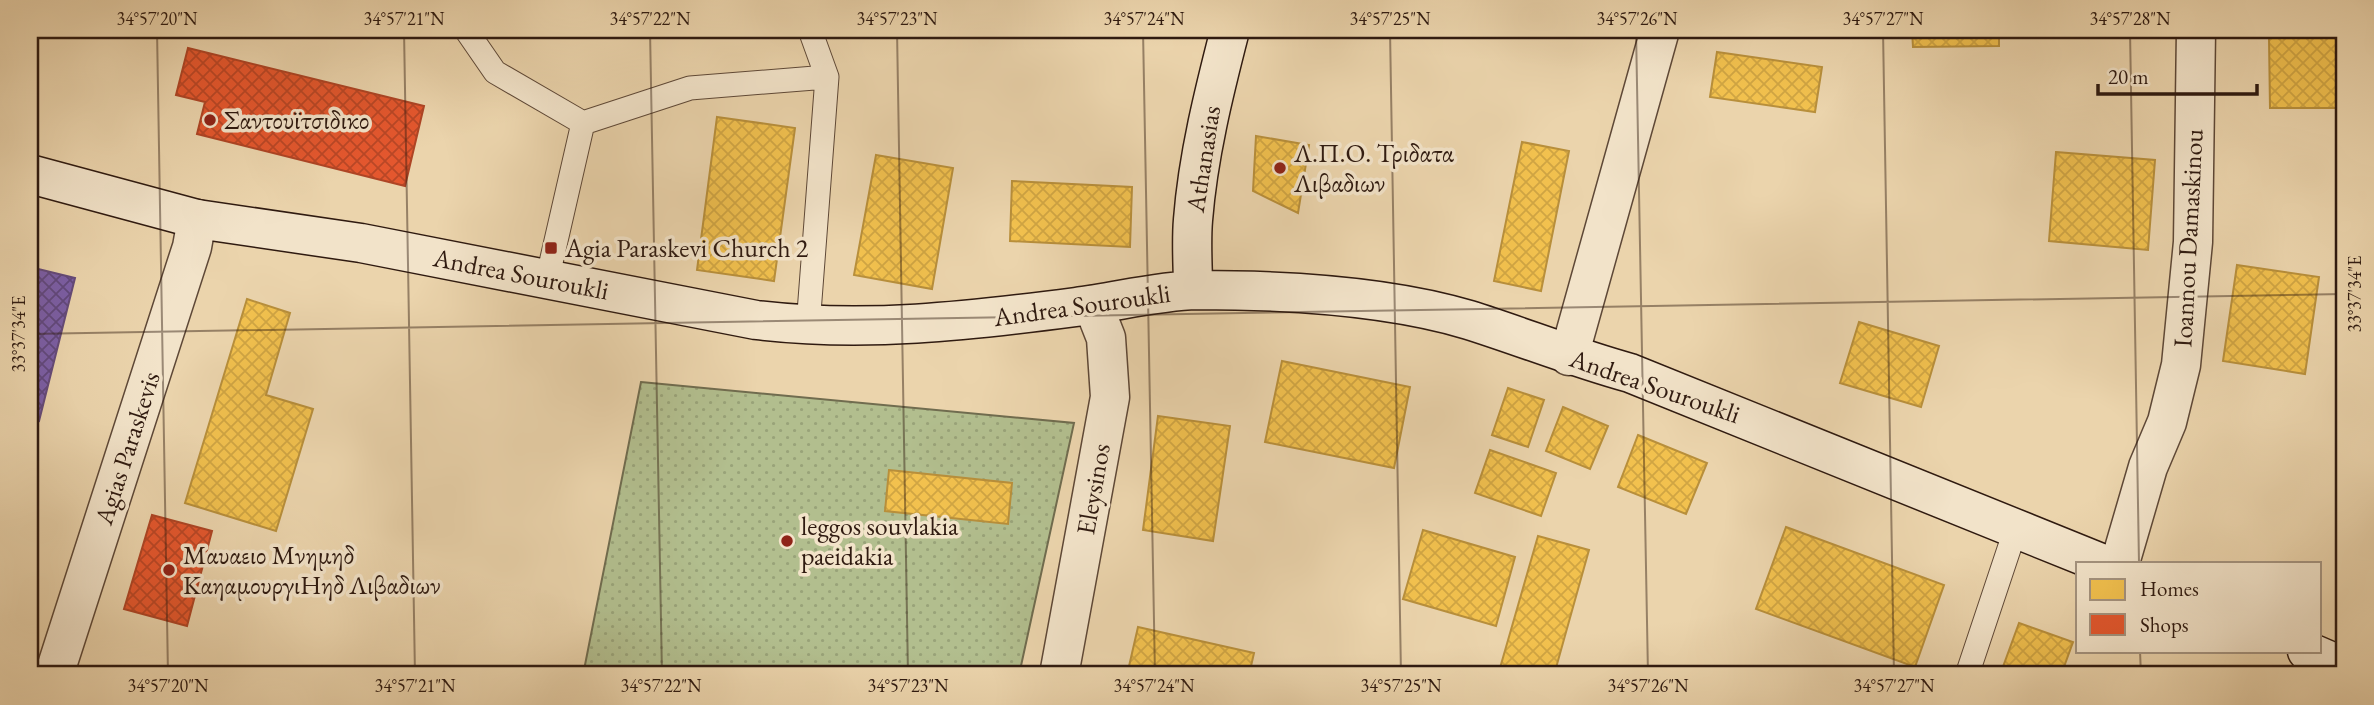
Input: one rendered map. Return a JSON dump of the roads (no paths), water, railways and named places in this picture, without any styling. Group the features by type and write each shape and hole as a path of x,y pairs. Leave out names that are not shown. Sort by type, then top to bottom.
{"main road":[{"name":"Athanasias","path":"1194,290 1192,222 1211,107 1230,30"},
{"path":"1569,356 1660,30"},
{"name":"Ioannou Damaskinou","path":"2120,562 2148,467 2167,422 2181,365 2193,242 2196,30"},
{"name":"Andrea Souroukli","path":"30,174 197,219 361,243 755,320 808,326 873,327 939,323 1194,290 1334,297 1400,306 1467,320 1569,356 1642,377 2099,562"},
{"name":"Agias Paraskevis","path":"54,675 192,247 197,219"},
{"name":"Eleysinos","path":"1059,675 1110,397 1106,338 1093,305"},
{"path":"2309,652 2344,667"}],"lane":[{"path":"466,30 495,72 583,123 690,88 827,78"},
{"path":"808,326 827,78 810,30"},
{"path":"547,280 583,123"},
{"path":"1967,675 2016,528"}],"place":[{"name":"Σαντουϊτσιδικο","path":"210,120"},
{"name":"Λ.Π.Ο. Τριδατα Λιβαδιων","path":"1280,168"},
{"name":"Agia Paraskevi Church 2","path":"551,248"},
{"name":"leggos souvlakia paeidakia","path":"787,541"},
{"name":"Μαυαειο Μνημηδ ΚαηαμουργιΗηδ Λιβαδιων","path":"169,570"}]}
